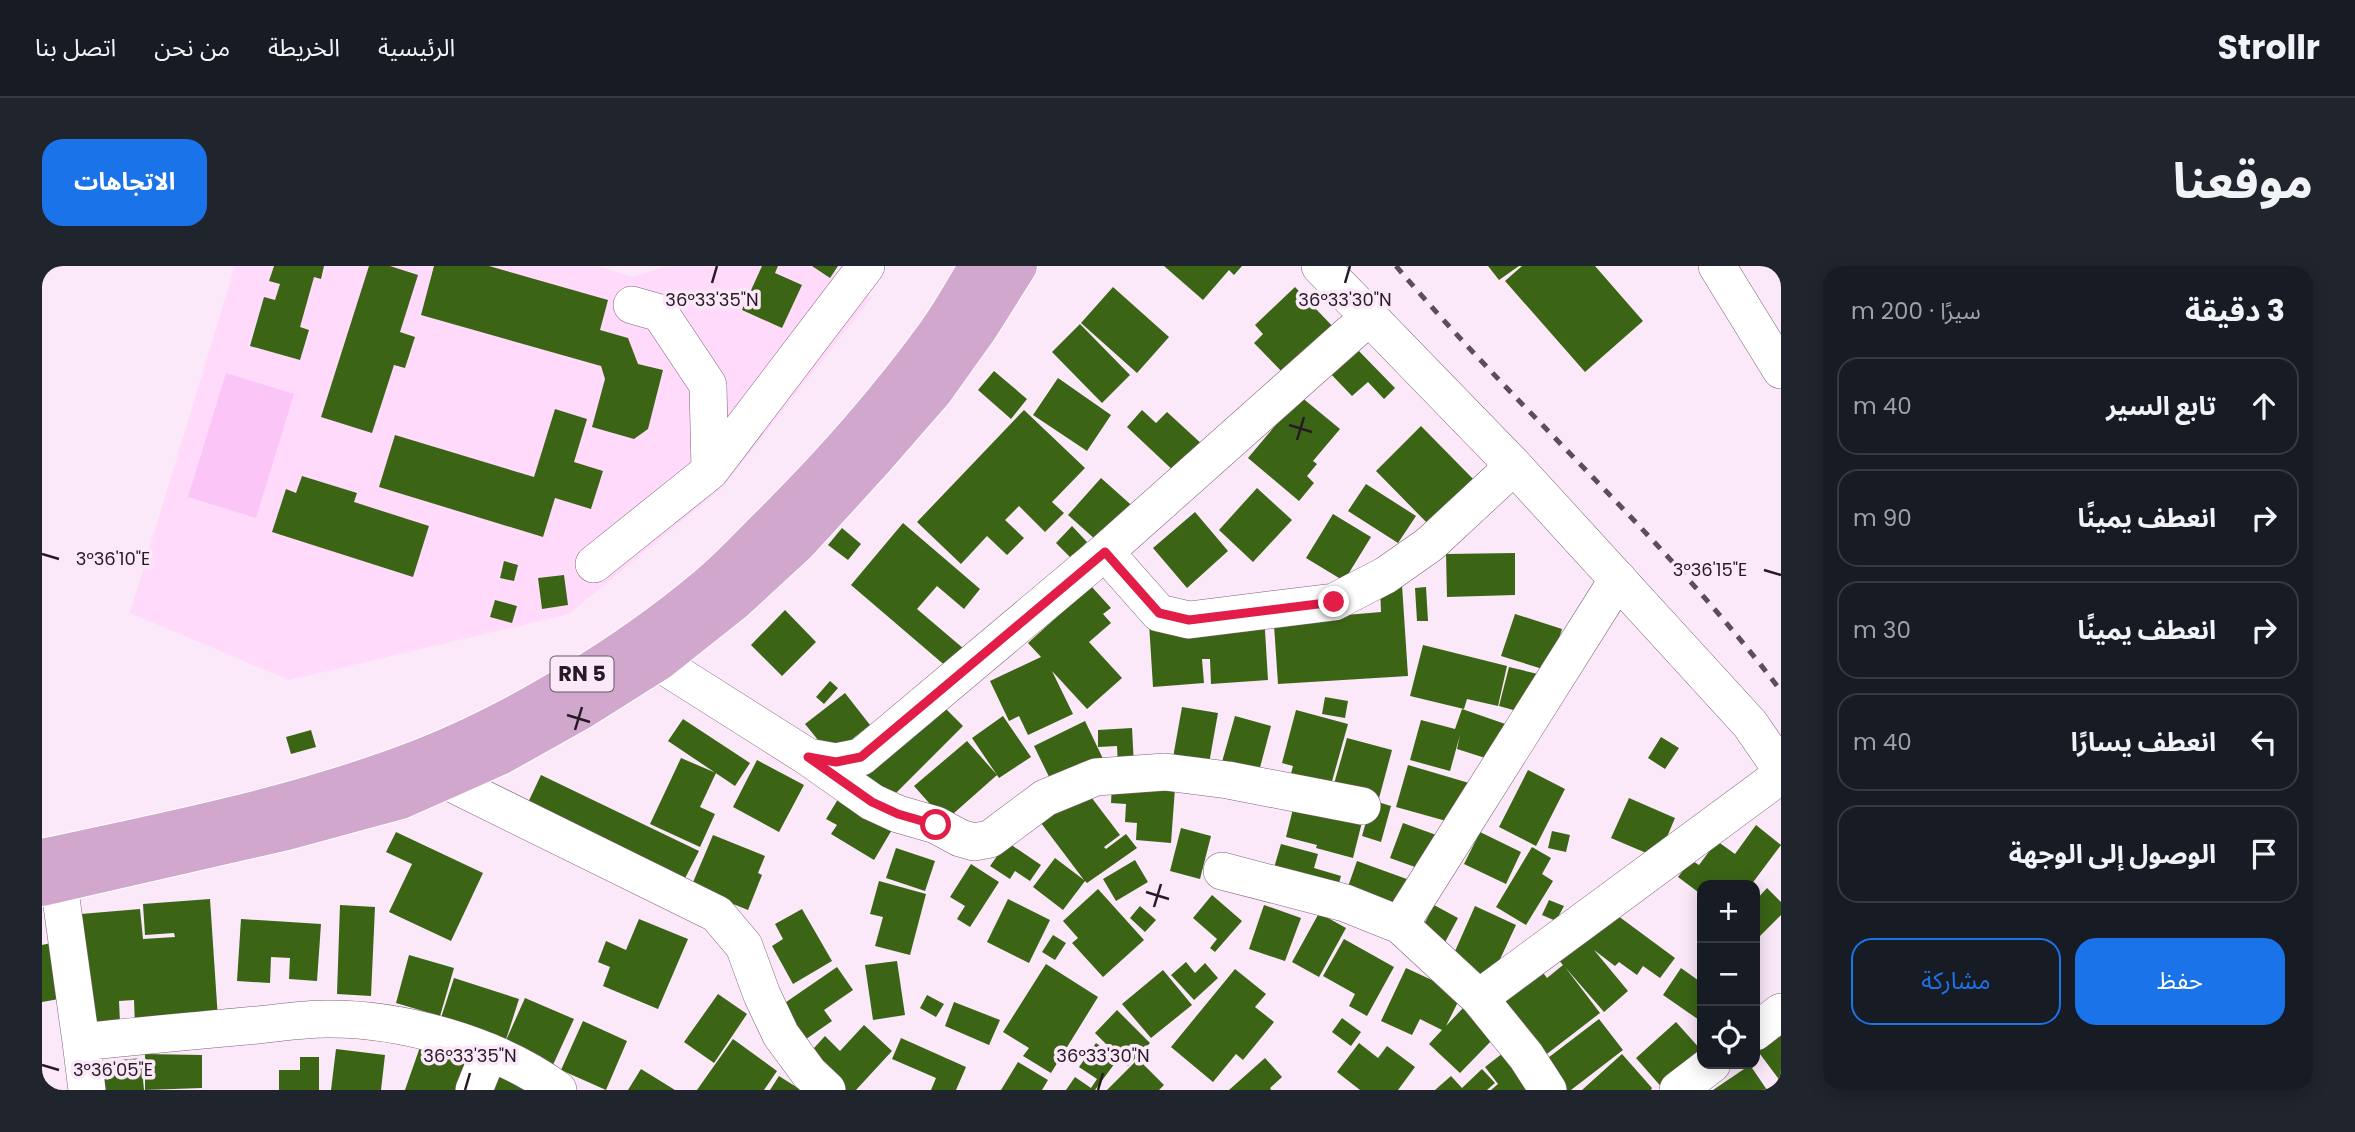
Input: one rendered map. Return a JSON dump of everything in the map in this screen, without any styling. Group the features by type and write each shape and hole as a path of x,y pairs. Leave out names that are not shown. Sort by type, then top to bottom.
{"main road":[{"name":"RN 5","path":"48,876 147,836 301,797 410,761 496,723 638,640 709,585 810,486 877,410 929,343 978,266"},
{"name":"RN 5","path":"48,876 287,831 401,800 500,755 582,710 658,662 735,601 789,552 934,391 979,328 1018,266"}],"street":[{"path":"594,564 710,471 866,266"},
{"path":"1320,266 1514,466 1618,579 1750,724 1781,769"},
{"path":"1717,266 1781,370"},
{"path":"632,304 660,313 708,385 710,471"},
{"path":"808,757 836,762 861,757 1105,552 1370,316"},
{"path":"1105,552 1159,613 1189,620 1334,602 1386,575 1430,544 1514,466"},
{"path":"1400,925 1618,579"},
{"path":"658,662 808,757 872,802 974,842 990,839 1045,797 1096,777 1165,772 1228,780 1362,806"},
{"path":"1479,998 1781,775"},
{"path":"447,781 717,914 744,946 780,1035 808,1073 827,1090"},
{"path":"1222,871 1345,903 1400,925 1479,998 1526,1056 1548,1090"},
{"path":"48,876 81,1041 87,1090"},
{"path":"1760,1028 1781,1012"},
{"path":"81,1041 327,1019 391,1024 443,1036 489,1053 541,1077 558,1090"},
{"path":"474,1090 489,1053"},
{"path":"1678,1090 1705,1069"}],"shaded area":[{"path":"235,266 597,266 633,277 668,266 827,266 872,297 722,488 569,614 289,680 130,613"},
{"path":"226,373 294,394 256,518 188,497"}],"building":[{"path":"274,266 324,266 321,279 314,277 300,327 309,330 300,360 250,346 264,297 275,300 280,284 269,281"},
{"path":"369,266 390,266 418,275 400,332 415,337 405,368 394,365 372,433 321,417"},
{"path":"434,266 489,266 608,300 600,330 628,338 638,364 663,370 648,429 634,439 592,427 605,379 601,366 421,315"},
{"path":"762,266 778,266 775,273 802,285 782,328 742,310"},
{"path":"812,266 838,266 830,278"},
{"path":"1164,266 1242,266 1234,275 1229,270 1203,300"},
{"path":"1488,266 1519,266 1499,280"},
{"path":"1522,266 1595,266 1643,321 1585,372 1505,281"},
{"path":"1113,287 1169,337 1137,373 1081,323"},
{"path":"1295,287 1337,331 1288,378 1254,343 1263,334 1255,325"},
{"path":"1080,324 1130,375 1102,403 1052,352"},
{"path":"1355,347 1395,388 1384,399 1368,382 1352,396 1329,372"},
{"path":"994,371 1027,399 1011,419 978,390"},
{"path":"1058,378 1111,415 1087,451 1033,415"},
{"path":"1300,396 1340,429 1313,461 1317,464 1307,476 1314,483 1299,501 1248,458"},
{"path":"555,409 587,419 574,462 603,471 591,509 555,498 543,537 379,487 395,435 534,477"},
{"path":"1024,410 1085,468 1052,502 1064,513 1045,532 1019,506 1005,520 1024,538 1007,555 987,536 961,564 917,522"},
{"path":"1142,410 1156,423 1167,412 1204,446 1178,475 1127,427"},
{"path":"1421,426 1478,484 1433,529 1376,471"},
{"path":"302,476 357,493 354,502 429,526 413,577 272,532 286,489 296,493"},
{"path":"1101,478 1138,511 1105,548 1068,515"},
{"path":"1366,484 1416,516 1398,543 1348,511"},
{"path":"1257,488 1292,520 1253,562 1219,530"},
{"path":"1195,512 1228,551 1187,588 1153,548"},
{"path":"1333,514 1371,537 1344,581 1306,558"},
{"path":"903,523 980,589 964,609 937,586 917,609 964,649 948,668 851,585"},
{"path":"1072,526 1087,542 1071,558 1056,543"},
{"path":"842,528 861,544 848,560 828,545"},
{"path":"1515,553 1515,595 1447,597 1446,554"},
{"path":"504,561 518,565 514,581 500,578"},
{"path":"564,575 568,605 542,609 538,578"},
{"path":"1402,585 1408,676 1278,684 1274,625 1381,612 1380,587"},
{"path":"1091,586 1111,608 1103,614 1111,623 1089,642 1122,678 1087,709 1052,671 1073,714 1028,735 1019,716 1009,721 990,681 1041,657 1028,643"},
{"path":"1426,587 1428,621 1417,621 1415,588"},
{"path":"495,600 517,606 512,623 490,617"},
{"path":"785,610 816,642 782,676 751,645"},
{"path":"1264,614 1268,680 1211,684 1210,659 1202,659 1204,683 1153,687 1149,623"},
{"path":"1515,614 1562,629 1549,671 1501,656"},
{"path":"1423,645 1507,666 1498,706 1467,699 1464,709 1410,696"},
{"path":"1509,667 1542,675 1531,715 1499,706"},
{"path":"830,681 838,688 824,704 816,697"},
{"path":"845,693 870,725 831,756 805,724"},
{"path":"934,697 963,726 886,803 857,774"},
{"path":"1325,697 1348,701 1345,718 1322,714"},
{"path":"1182,707 1218,713 1207,775 1171,769"},
{"path":"1462,709 1514,727 1501,763 1457,749 1460,735 1450,771 1410,760 1421,720 1455,729"},
{"path":"1296,710 1348,724 1329,792 1289,781 1293,766 1282,763"},
{"path":"1003,716 1031,757 999,778 972,738"},
{"path":"1235,716 1271,726 1257,779 1220,769"},
{"path":"683,719 750,763 735,786 668,741"},
{"path":"1085,721 1105,763 1054,787 1034,746"},
{"path":"1132,728 1134,765 1118,766 1117,746 1098,747 1098,730"},
{"path":"311,730 316,747 291,754 286,737"},
{"path":"1661,737 1679,748 1665,769 1648,758"},
{"path":"1347,738 1392,750 1378,802 1391,806 1381,842 1362,836 1372,801 1332,791"},
{"path":"967,741 997,775 945,821 914,786"},
{"path":"681,758 716,773 700,807 715,814 700,847 650,824"},
{"path":"757,760 804,785 779,832 733,807"},
{"path":"1408,765 1469,783 1457,824 1396,807"},
{"path":"1528,770 1565,789 1536,846 1499,827"},
{"path":"541,775 699,851 679,890 525,809"},
{"path":"1112,784 1175,788 1171,843 1136,840 1137,823 1125,822 1126,804 1111,803"},
{"path":"1085,789 1120,835 1104,847 1106,849 1126,834 1137,848 1087,883 1085,881 1063,910 1033,887 1055,858 1084,880 1041,823"},
{"path":"843,791 896,823 874,860 831,834 837,825 826,819"},
{"path":"1629,798 1675,818 1658,858 1611,838"},
{"path":"1295,801 1363,818 1353,858 1286,837"},
{"path":"1403,823 1439,836 1426,871 1390,858"},
{"path":"1756,825 1781,845 1755,880 1697,880 1697,891 1678,877 1691,860 1699,865 1717,841 1735,854"},
{"path":"1181,828 1211,836 1200,879 1170,871"},
{"path":"1552,831 1570,835 1566,852 1548,848"},
{"path":"396,832 483,873 451,941 389,912 412,864 386,852"},
{"path":"1480,832 1521,852 1506,884 1464,864"},
{"path":"713,835 765,856 758,873 762,875 748,910 691,887"},
{"path":"1007,842 1041,865 1030,881 1015,871 1010,879 990,866"},
{"path":"1281,844 1318,854 1314,868 1341,876 1335,897 1271,878"},
{"path":"1532,847 1551,858 1542,874 1553,881 1526,925 1496,907"},
{"path":"896,848 935,861 925,891 886,878"},
{"path":"1135,860 1148,882 1116,901 1103,879"},
{"path":"1357,861 1415,882 1402,919 1344,898"},
{"path":"971,864 999,882 970,927 957,919 965,906 950,897"},
{"path":"879,881 926,894 910,955 875,946 883,917 870,914"},
{"path":"1767,888 1781,902 1781,915 1760,936 1760,896"},
{"path":"1098,889 1144,940 1103,977 1072,943 1078,938 1063,921"},
{"path":"1212,895 1242,921 1215,952 1210,948 1217,939 1193,918"},
{"path":"210,899 218,1019 135,1025 134,1000 119,1001 120,1022 89,1025 81,914 140,909 143,939 175,937 174,933 145,935 143,904"},
{"path":"1008,899 1050,920 1029,963 987,942"},
{"path":"1549,900 1564,906 1556,921 1542,915"},
{"path":"340,905 375,907 371,996 337,994"},
{"path":"1264,905 1301,918 1285,961 1249,949"},
{"path":"1434,905 1458,918 1443,946 1419,934"},
{"path":"1140,906 1156,920 1145,932 1130,918"},
{"path":"1475,906 1516,925 1488,985 1448,967"},
{"path":"1606,907 1675,958 1660,978 1643,966 1637,975 1619,962 1615,966 1594,950 1628,991 1604,1012 1565,967 1600,1013 1539,1060 1492,1000 1537,965 1547,978 1563,965 1553,953"},
{"path":"802,909 832,961 793,984 772,946 783,939 775,924"},
{"path":"1319,913 1346,928 1319,977 1292,962"},
{"path":"241,919 321,924 317,981 289,979 290,958 271,957 270,983 237,981"},
{"path":"639,919 688,939 658,1009 603,986 610,967 598,962 606,941 626,950"},
{"path":"1053,935 1066,943 1055,960 1042,952"},
{"path":"1344,939 1394,967 1367,1016 1349,1006 1355,994 1323,976"},
{"path":"51,943 59,999 42,1002 42,945"},
{"path":"409,955 454,968 440,1016 396,1003"},
{"path":"897,961 905,1015 873,1020 865,965"},
{"path":"1186,962 1195,973 1205,963 1218,978 1194,1000 1171,975"},
{"path":"1046,964 1098,997 1051,1073 1023,1056 1029,1048 1003,1032"},
{"path":"837,967 853,990 824,1010 832,1021 799,1044 776,1009"},
{"path":"1406,968 1462,994 1446,1026 1463,1008 1494,1038 1460,1073 1429,1044 1442,1030 1420,1019 1412,1035 1381,1021"},
{"path":"1681,968 1697,979 1697,1019 1663,995"},
{"path":"1235,969 1266,994 1255,1007 1274,1022 1243,1060 1236,1054 1213,1082 1171,1047"},
{"path":"1163,970 1192,1005 1151,1038 1122,1004"},
{"path":"454,978 519,999 503,1049 438,1027"},
{"path":"718,994 747,1014 714,1063 684,1042"},
{"path":"927,995 944,1004 936,1017 920,1008"},
{"path":"525,998 574,1019 552,1067 504,1045"},
{"path":"954,1002 1000,1020 989,1045 945,1026"},
{"path":"1117,1010 1150,1043 1128,1066 1095,1033"},
{"path":"1342,1018 1361,1032 1351,1046 1332,1032"},
{"path":"1599,1019 1623,1050 1571,1090 1560,1090 1540,1064"},
{"path":"583,1021 627,1041 606,1090 561,1070"},
{"path":"1676,1022 1697,1045 1697,1056 1664,1090 1636,1058"},
{"path":"864,1025 892,1051 856,1090 839,1090 805,1058 825,1036 840,1051"},
{"path":"1781,1032 1781,1082 1760,1054 1760,1048"},
{"path":"901,1038 966,1067 956,1090 931,1090 936,1078 892,1059"},
{"path":"733,1039 777,1071 764,1090 697,1090"},
{"path":"1096,1043 1118,1059 1095,1090 1066,1090 1075,1077 1091,1088 1097,1079 1079,1067"},
{"path":"1359,1043 1378,1058 1387,1046 1415,1067 1398,1090 1360,1090 1337,1072"},
{"path":"420,1047 454,1059 455,1054 470,1059 460,1090 405,1090"},
{"path":"336,1049 385,1055 381,1090 331,1090"},
{"path":"1503,1053 1530,1090 1491,1090 1498,1084 1485,1067"},
{"path":"145,1054 202,1055 202,1088 145,1090"},
{"path":"1622,1054 1651,1090 1582,1090"},
{"path":"300,1057 319,1057 319,1090 279,1090 279,1070 300,1070"},
{"path":"141,1058 144,1090 103,1090 100,1062"},
{"path":"1265,1058 1282,1077 1271,1090 1229,1090"},
{"path":"1138,1059 1164,1085 1159,1090 1107,1090"},
{"path":"1018,1062 1048,1080 1042,1090 1001,1090"},
{"path":"641,1069 675,1090 628,1090"},
{"path":"1482,1069 1495,1083 1487,1090 1435,1090 1451,1076 1462,1088"},
{"path":"1744,1069 1753,1069 1767,1090 1713,1090"},
{"path":"492,1072 539,1090 486,1090"},
{"path":"779,1076 801,1090 770,1090"}],"railway":[{"path":"1396,266 1443,320 1690,581 1781,691"}],"route":[{"path":"936,825 898,814 872,802 808,757 836,762 861,757 1105,552 1159,613 1189,620 1334,602"}]}
